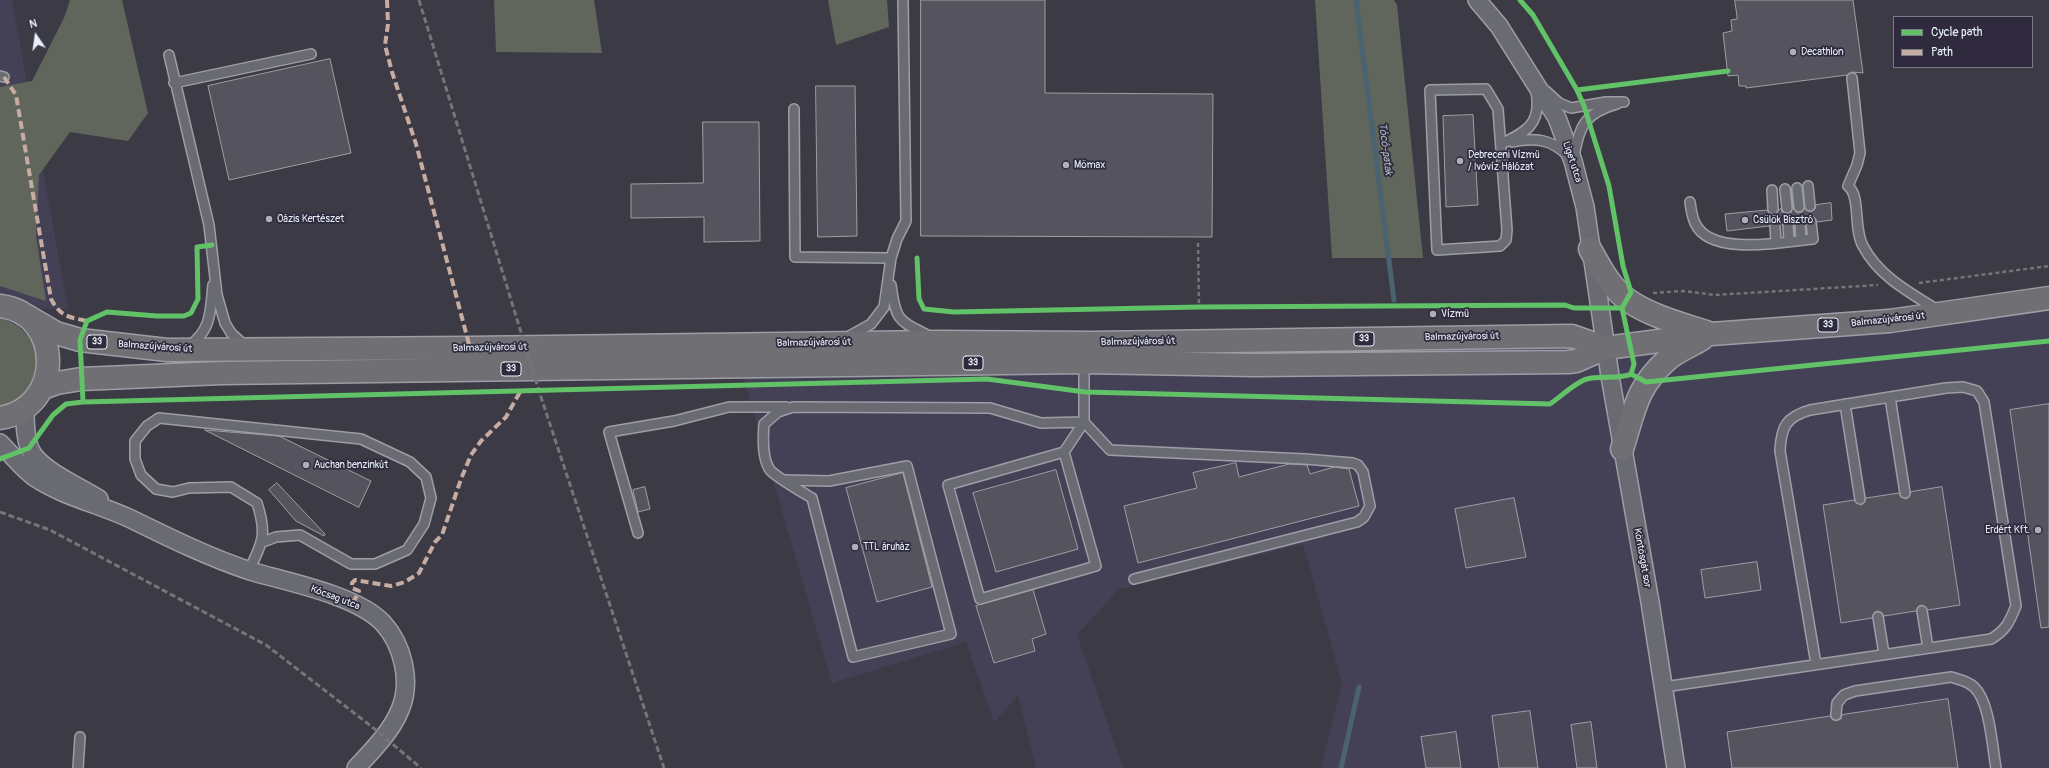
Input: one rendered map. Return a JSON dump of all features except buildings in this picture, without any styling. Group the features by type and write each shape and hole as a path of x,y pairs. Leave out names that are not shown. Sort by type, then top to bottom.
{"main road":[{"path":"1590,249 1606,278 1653,313 1711,334"},
{"name":"Balmazújvárosi út","path":"43,388 57,383 81,378 229,373 1084,362 1254,366 1568,362 1576,361 1606,348 1711,334 1890,321 2049,298"},
{"name":"33","path":"0,306 9,307 27,316 40,331 48,349 49,369 43,388 35,400 25,410 9,417 0,418"},
{"name":"Balmazújvárosi út","path":"27,316 56,333 80,340 172,349 252,350 938,342 1093,343 1572,336 1606,348"},
{"path":"1622,449 1638,397 1646,382 1668,359 1711,334"}],"street":[{"name":"Liget utca","path":"1478,0 1499,26 1557,118 1573,161 1585,207 1590,249 1606,348"},
{"name":"Köntösgát sor","path":"1606,348 1622,449 1664,687 1676,768"},
{"name":"Kócsag utca","path":"25,410 29,448 36,459 48,469 129,518"},
{"name":"Kócsag utca","path":"0,443 34,477 60,492 129,518 200,552 249,570 354,603 382,622 394,637 402,654 405,672 405,692 400,710 391,725 356,768"}],"lane":[{"path":"837,343 871,324 884,307 890,276 891,258 897,239 906,221 903,0"},
{"path":"174,83 311,54"},
{"path":"169,55 174,83 209,225 214,280 225,323 231,333 252,350"},
{"path":"1852,78 1860,153 1858,165 1848,186 1853,190 1856,200 1858,235 1863,247 1877,267 1899,286 1944,314"},
{"path":"1501,144 1525,132 1536,119 1538,102 1534,81"},
{"path":"1501,144 1522,140 1545,141 1552,143 1573,161 1580,130 1588,118 1611,106 1624,102 1606,102 1571,108 1559,103 1534,81"},
{"path":"1486,89 1498,109 1501,144 1507,230 1506,240 1500,246 1437,250 1430,90 1486,89"},
{"path":"794,108 796,257 891,258"},
{"path":"1808,186 1810,206"},
{"path":"1798,188 1799,207"},
{"path":"1785,189 1786,208"},
{"path":"1772,190 1773,209"},
{"path":"1690,202 1695,224 1707,236 1722,243 1740,245 1813,239 1811,222"},
{"path":"1800,223 1801,240"},
{"path":"1788,224 1789,241"},
{"path":"1774,226 1776,242"},
{"path":"890,276 894,309 900,319 938,342"},
{"path":"172,349 189,346 200,338 208,324 214,280"},
{"path":"1064,452 1096,566 980,599 948,485 1064,452 1084,422 1084,362"},
{"path":"1664,687 1991,639 2002,632 2010,621 2016,606 1984,402 1977,391 1963,387 1810,410 1800,413 1784,426 1781,436 1780,451 1816,664"},
{"path":"1890,397 1905,493"},
{"path":"1845,404 1860,499"},
{"path":"638,533 609,432 674,421 729,407 990,408 1041,423 1084,422 1110,450 1353,463 1358,465 1363,472 1370,506 1364,517 1357,522 1134,579"},
{"path":"785,480 829,481 907,466 951,634 853,657 812,498 785,480 770,470 762,445 764,424 778,412 793,407"},
{"path":"249,570 263,542 263,521 257,502 231,487 211,486 189,488 173,492 156,489 141,475 135,459 135,441 146,426 159,418 360,439 410,462 426,478 431,498 424,524 407,550 375,564 351,564 300,536 276,537 263,542"},
{"path":"1922,610 1928,648"},
{"path":"1878,617 1884,654"},
{"path":"1836,715 1837,703 1844,695 1855,691 1951,678 1964,681 1974,687 1982,697 1986,709 1996,768"},
{"path":"78,768 80,738"}],"path":[{"path":"1198,243 1199,307"},
{"path":"1629,296 1648,293 1684,291 1715,295 1870,285 1899,286 2049,266"},
{"path":"1191,307 1207,307"}],"shaded area":[{"path":"0,0 12,0 68,309 0,307"},
{"path":"70,0 122,0 148,113 128,141 70,132 39,175 36,236 46,301 0,286 0,87 32,81 64,18"},
{"path":"494,0 594,0 602,53 496,52"},
{"path":"828,0 887,0 889,27 836,45"},
{"path":"1315,0 1394,0 1397,5 1423,258 1332,258"},
{"path":"2049,288 2049,768 1321,768 1342,683 1303,544 1119,589 1077,635 1123,768 1036,768 1018,695 994,722 966,642 832,683 735,349 1612,341"},
{"path":"0,318 13,323 23,331 31,341 36,352 38,363 36,376 31,387 22,398 15,403 0,408"}],"waterway":[{"name":"Tócó-patak","path":"1356,0 1394,300"},
{"path":"1341,768 1359,687"}],"railway":[{"path":"419,0 539,391 664,768"},
{"path":"0,512 50,530 266,645 371,726 421,768"}],"marked path":[{"path":"387,0 388,24 385,45 392,72 416,144 470,348"},
{"path":"4,77 16,95 51,299 54,305 65,315 87,321"},
{"path":"353,603 359,591 352,588 352,583 355,580 391,586 405,582 419,573 435,542 442,535 461,479 471,455 481,441 506,417 520,392"}],"cycle path":[{"path":"1520,0 1533,15 1577,90 1584,106 1609,186 1623,266 1631,292 1622,308 1634,364 1631,374"},
{"path":"1577,90 1728,71"},
{"path":"83,402 80,340 87,321 107,312 157,316 184,316 191,313 198,299 197,247 212,245"},
{"path":"917,258 919,299 924,309 954,312 1199,307 1565,305 1574,308 1622,308"},
{"path":"0,459 29,448 53,415 66,404 83,402 987,379 1085,392 1550,404 1578,383 1592,378 1627,376 1631,374 1646,382 2049,341"}],"place":[{"name":"Decathlon","path":"1793,52"},
{"name":"Debreceni Vízmű / Ivóvíz Hálózat","path":"1460,161"},
{"name":"Mömax","path":"1066,165"},
{"name":"Oázis Kertészet","path":"269,219"},
{"name":"Csülök Bisztró","path":"1745,220"},
{"name":"Vízmű","path":"1433,314"},
{"name":"Auchan benzinkút","path":"306,465"},
{"name":"Erdért Kft.","path":"2038,530"},
{"name":"TTL áruház","path":"855,547"}]}
